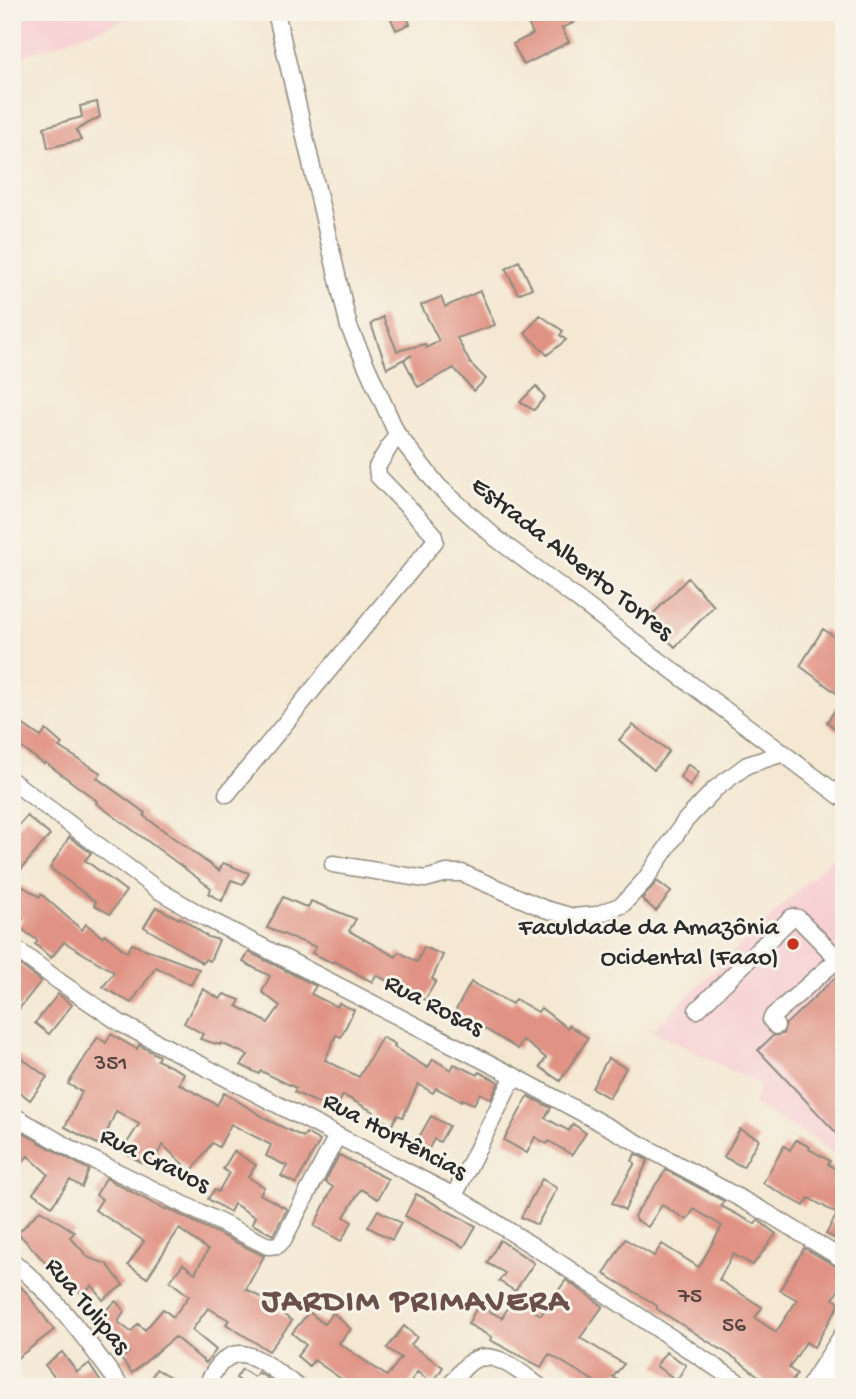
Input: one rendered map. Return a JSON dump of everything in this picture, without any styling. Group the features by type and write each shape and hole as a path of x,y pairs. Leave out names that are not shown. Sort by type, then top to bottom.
{"main road":[{"path":"812,1387 844,1336"},
{"path":"830,1387 844,1366"}],"street":[{"name":"Estrada Alberto Torres","path":"276,12 349,327 397,434 438,485 497,539 844,799"},
{"path":"227,794 435,541 433,533 378,476 377,467 397,434"},
{"path":"333,864 425,879 447,873 462,873 545,909 573,918 596,915 622,905 645,880 685,821 715,789 747,765 784,753"},
{"name":"Rua Rosas","path":"12,781 158,890 218,924 514,1076 769,1214 844,1259"},
{"path":"697,1010 792,917 798,918 841,962 773,1016 771,1020 776,1026"},
{"name":"Rua Hortências","path":"12,946 120,1023 454,1196 745,1387"},
{"path":"454,1196 514,1076"},
{"name":"Rua Cravos","path":"12,1115 77,1152 268,1246 278,1245 283,1240 337,1136"},
{"name":"Rua Tulipas","path":"12,1261 45,1289 67,1314 121,1387"},
{"path":"206,1387 215,1367 227,1356 240,1353 254,1357 298,1387"},
{"path":"449,1387 467,1364 480,1357 507,1363 540,1387"}],"shaded area":[{"path":"12,12 147,12 12,60"},
{"name":"Faculdade da Amazônia Ocidental (Faao)","path":"838,852 844,856 844,1161 814,1139 754,1105 760,1084 651,1031"}],"building":[{"path":"388,12 404,12 410,24 396,30"},
{"path":"523,12 568,12 573,23 562,28 569,42 524,65 513,44 533,34"},
{"path":"97,102 100,117 76,130 81,140 48,148 44,127 82,117 80,106"},
{"path":"519,261 532,288 518,294 506,269"},
{"path":"480,291 495,325 457,338 470,363 486,379 474,391 454,368 418,387 404,360 412,355 387,368 371,324 383,317 397,351 425,344 426,348 439,341 421,305 441,297 445,307"},
{"path":"540,315 563,331 560,335 566,340 547,355 525,333"},
{"path":"536,386 545,397 534,410 520,402"},
{"path":"688,578 714,606 675,647 647,620"},
{"path":"823,629 844,643 844,736 827,722 843,698 800,666"},
{"path":"12,717 41,737 46,730 62,744 59,747 101,773 97,778 219,871 223,863 249,873 243,884 231,880 222,901 209,894 211,888 45,762 44,764 12,741"},
{"path":"633,725 669,751 654,770 619,740"},
{"path":"688,764 699,772 690,786 680,777"},
{"path":"27,816 50,835 12,880 12,833"},
{"path":"69,837 91,853 85,860 126,891 110,914 94,905 96,902 50,868"},
{"path":"12,880 40,897 41,894 82,930 86,924 127,952 132,944 199,969 191,985 156,967 131,1003 103,987 114,972 64,942 51,958 35,944 38,941 18,926 23,919 12,910"},
{"path":"657,881 671,892 656,911 642,899"},
{"path":"283,897 308,908 311,901 356,919 349,931 396,957 399,952 417,962 424,947 443,955 432,979 436,981 425,1000 376,975 372,982 334,961 333,963 312,953 316,947 267,928"},
{"path":"156,907 179,919 180,917 208,937 219,940 210,961 205,959 203,963 144,927"},
{"path":"249,952 316,986 311,994 337,1007 339,1003 354,1010 341,1037 336,1035 325,1060 359,1077 382,1037 428,1068 433,1059 451,1070 454,1064 499,1082 491,1099 480,1093 474,1104 462,1099 461,1101 436,1088 433,1093 418,1084 403,1117 397,1115 392,1125 373,1116 374,1112 343,1095 335,1111 294,1092 296,1088 261,1071 259,1074 241,1065 248,1055 221,1043 220,1045 200,1039 203,1034 184,1023 203,989 220,999 224,994 240,1000 237,1006 268,1023 280,1006 262,992 270,976 243,962"},
{"path":"16,962 41,981 19,1009 12,1003 12,967"},
{"path":"837,976 844,983 844,1141 758,1050 773,1036 783,1034 786,1024"},
{"path":"471,982 512,1004 515,999 538,1012 541,1008 567,1028 569,1025 588,1038 560,1081 540,1067 546,1058 523,1040 518,1049 480,1026 478,1030 452,1017"},
{"path":"58,994 72,1005 49,1034 35,1023"},
{"path":"111,1034 137,1049 139,1045 159,1056 157,1060 184,1073 179,1084 217,1105 224,1093 272,1122 303,1137 306,1133 320,1141 296,1184 281,1176 287,1166 266,1156 271,1145 231,1124 219,1147 212,1143 191,1172 163,1145 149,1167 122,1151 139,1124 116,1111 101,1146 65,1127 82,1092 68,1084 98,1037 106,1043"},
{"path":"12,1051 47,1077 30,1100 12,1086"},
{"path":"608,1058 626,1068 609,1098 592,1088"},
{"path":"528,1096 551,1108 545,1118 569,1131 573,1124 586,1133 572,1155 549,1141 547,1144 535,1137 527,1153 504,1140"},
{"path":"431,1116 449,1126 440,1142 434,1139 427,1152 414,1146"},
{"path":"12,1127 89,1170 82,1187 70,1180 52,1206 33,1193 48,1174 28,1156 12,1173"},
{"path":"740,1129 759,1139 743,1167 724,1157"},
{"path":"796,1140 830,1161 828,1164 844,1175 844,1243 826,1234 837,1214 809,1198 804,1206 763,1183 784,1146 790,1150"},
{"path":"234,1151 256,1165 248,1177 264,1187 260,1194 287,1209 273,1235 252,1224 255,1217 234,1204 230,1212 208,1199 214,1190 218,1192 229,1173 223,1169"},
{"path":"635,1154 648,1160 625,1210 612,1203 635,1163 632,1161"},
{"path":"339,1155 388,1179 378,1199 361,1189 344,1217 352,1222 341,1241 314,1226 333,1187 325,1182"},
{"path":"666,1170 724,1201 721,1206 755,1224 758,1220 776,1234 753,1265 733,1254 719,1280 762,1307 755,1318 776,1332 797,1300 780,1290 804,1248 844,1271 844,1281 833,1299 840,1303 814,1347 806,1342 789,1368 797,1374 788,1387 773,1387 736,1359 657,1309 650,1301 604,1274 625,1239 654,1256 662,1244 699,1267 722,1226 694,1209 687,1220 662,1205 648,1227 635,1219 634,1216"},
{"path":"106,1178 165,1210 166,1208 264,1256 246,1289 292,1321 269,1351 226,1324 229,1320 208,1308 192,1330 216,1350 206,1363 175,1337 132,1373 121,1359 129,1352 104,1331 100,1334 91,1323 116,1301 124,1311 118,1322 131,1332 138,1324 145,1330 163,1309 173,1317 189,1296 170,1281 183,1264 195,1273 208,1250 179,1229 147,1278 128,1265 144,1241 95,1210 102,1199 96,1195"},
{"path":"542,1179 557,1188 537,1225 521,1217"},
{"path":"416,1194 476,1226 464,1247 405,1216"},
{"path":"40,1210 75,1232 70,1237 89,1258 107,1264 123,1285 103,1300 92,1285 83,1295 60,1273 57,1275 18,1233"},
{"path":"378,1210 401,1223 392,1240 368,1227"},
{"path":"500,1240 534,1263 515,1291 499,1281 505,1273 487,1263"},
{"path":"12,1278 54,1330 12,1362"},
{"path":"566,1280 603,1306 580,1338 624,1364 613,1377 628,1387 604,1387 549,1354 541,1367 490,1340 492,1337 468,1324 478,1305 502,1318 513,1299 541,1315"},
{"path":"309,1312 324,1324 333,1313 351,1329 339,1343 387,1376 401,1358 387,1348 404,1326 417,1337 411,1345 443,1367 433,1383 417,1372 407,1387 353,1387 314,1360 309,1366 297,1356 306,1345 292,1333"},
{"path":"62,1352 77,1372 89,1364 104,1387 62,1387 45,1365"},
{"path":"666,1352 686,1365 677,1380 656,1366"},
{"path":"156,1369 188,1387 146,1387"},
{"path":"242,1369 254,1377 258,1372 280,1387 248,1387 236,1378"}],"place":[{"name":"Faculdade da Amazônia Ocidental (Faao)","path":"793,944"}],"district":[{"name":"JARDIM PRIMAVERA","path":"416,1303"}]}
